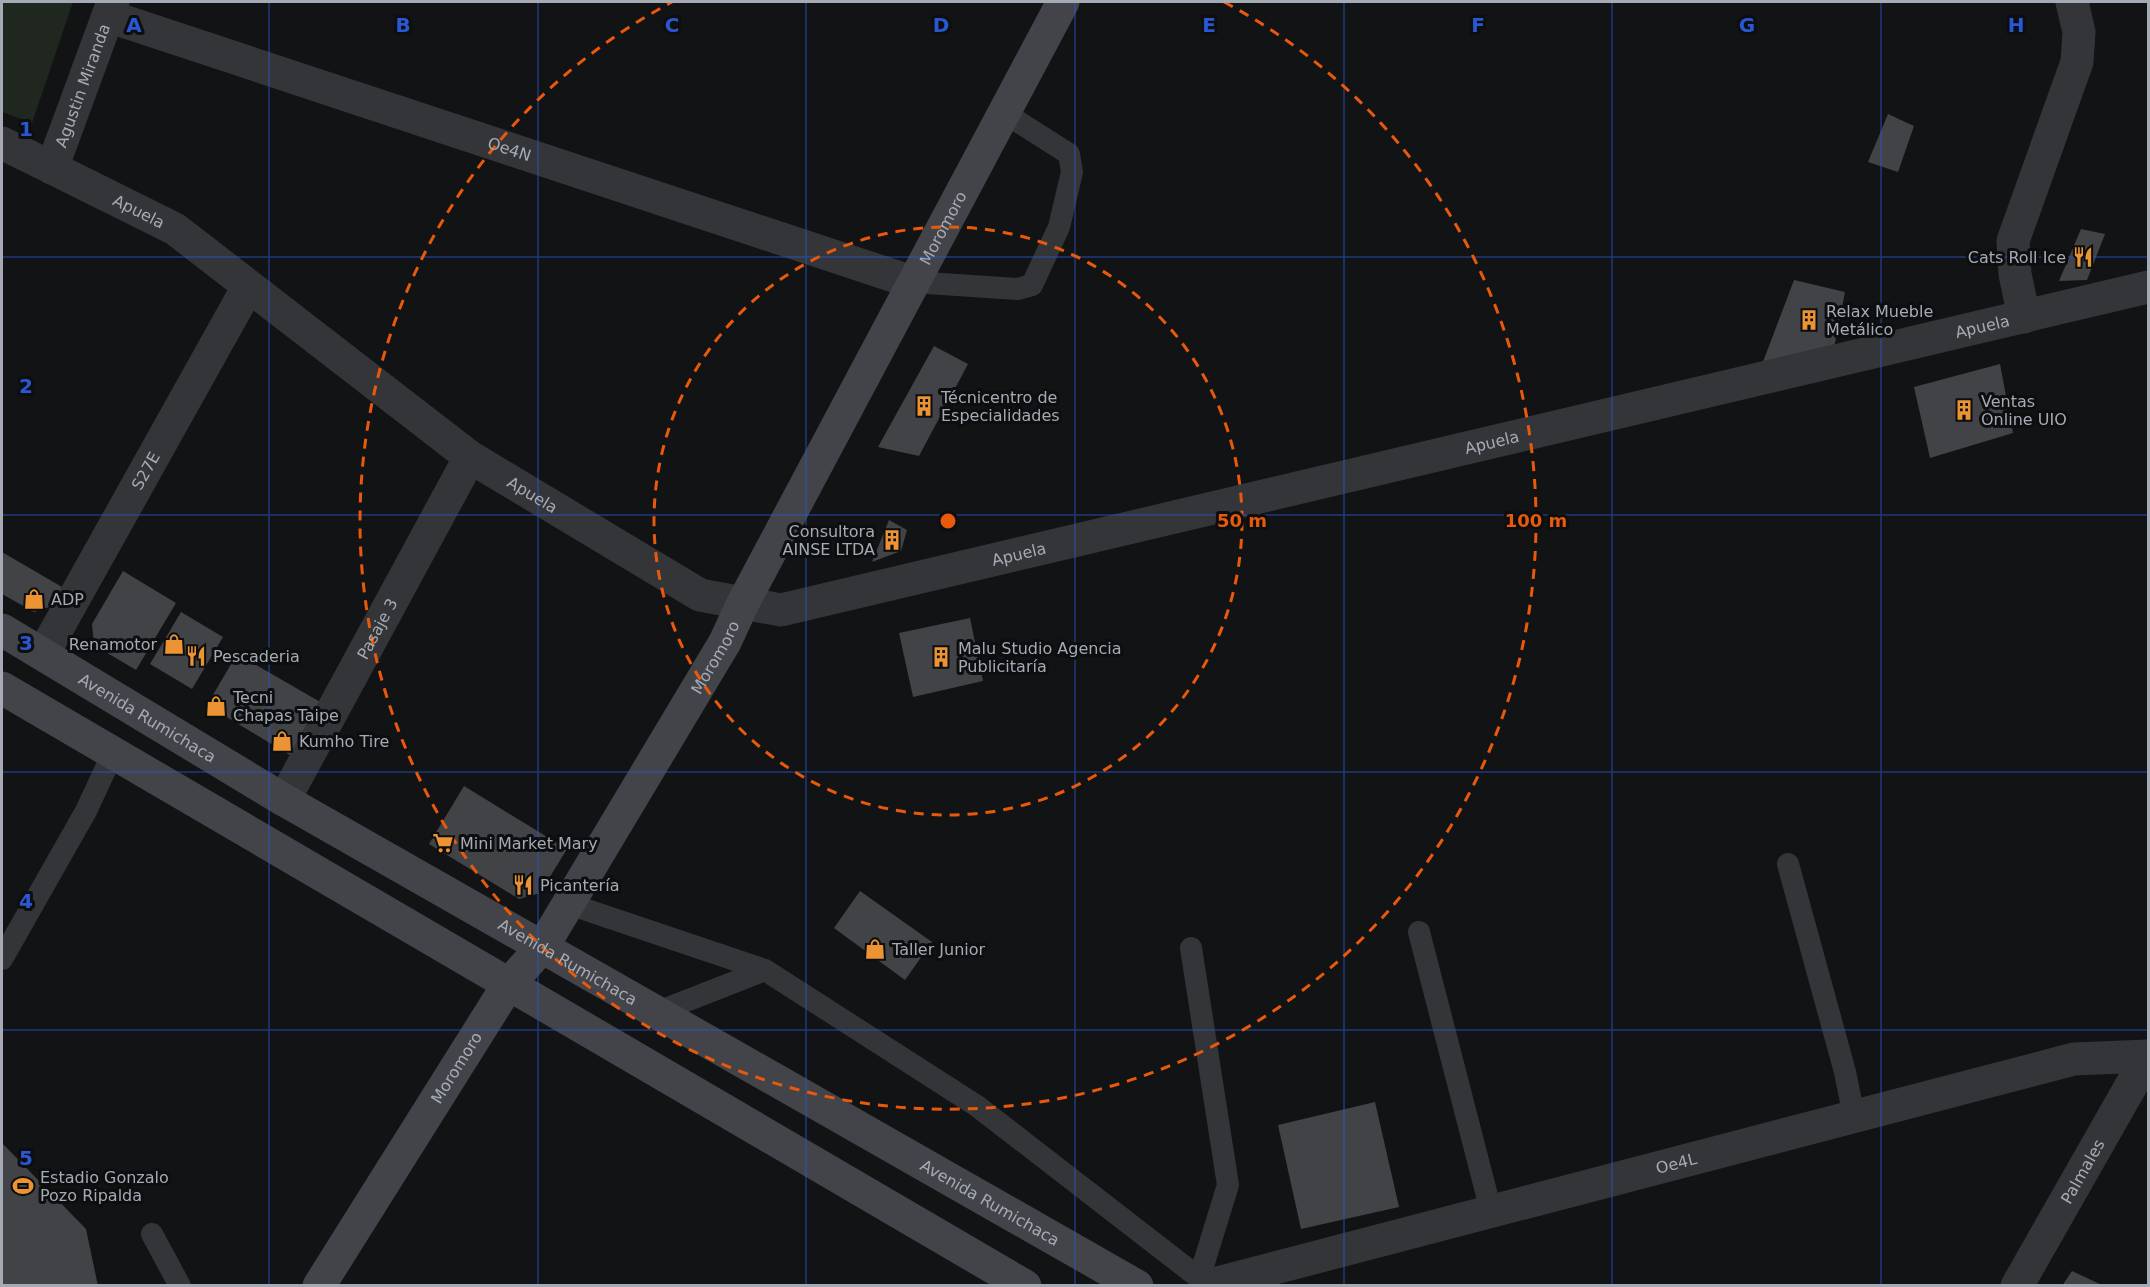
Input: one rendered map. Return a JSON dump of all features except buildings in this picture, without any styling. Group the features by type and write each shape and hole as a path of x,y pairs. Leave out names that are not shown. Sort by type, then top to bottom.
{"street":[{"path":"2024,317 2015,274 2013,241 2077,62 2079,32 2072,2"},
{"name":"Moromoro","path":"319,1286 508,985 543,946 725,642 743,603 1003,112 1054,4"},
{"name":"Agustin Miranda","path":"52,168 111,9"},
{"name":"Oe4N","path":"111,9 912,282"},
{"name":"Apuela","path":"3,147 52,168 175,229 470,457 700,595 781,610 2148,287"},
{"name":"S27E","path":"43,654 248,287"},
{"name":"Pasaje 3","path":"284,800 470,457"},
{"name":"Avenida Rumichaca","path":"2,630 284,800 1137,1286"},
{"path":"2,688 508,985 615,1044 1025,1286"},
{"name":"Oe4L","path":"1204,1283 1491,1211 2074,1059 2148,1056"},
{"name":"Palmales","path":"2017,1286 2148,1056"}],"lane":[{"path":"912,282 1017,289 1032,285 1059,227 1072,172 1070,154 1003,112"},
{"path":"2,959 86,811 113,753"},
{"path":"1788,864 1845,1072 1854,1117"},
{"path":"568,904 765,970 977,1106 1204,1283 1228,1185 1191,948"},
{"path":"1419,932 1491,1211"},
{"path":"658,1012 765,970"},
{"path":"152,1234 180,1286"}],"shaded area":[{"path":"2,2 73,2 32,123 2,112"}],"place":[{"name":"Cats Roll Ice","path":"2083,257"},
{"name":"Relax Mueble Metálico","path":"1809,320"},
{"name":"Técnicentro de Especialidades","path":"924,406"},
{"name":"Ventas Online UIO","path":"1964,410"},
{"name":"Consultora AINSE LTDA","path":"892,540"},
{"name":"ADP","path":"34,599"},
{"name":"Renamotor","path":"174,644"},
{"name":"Pescaderia","path":"196,656"},
{"name":"Malu Studio Agencia Publicitaría","path":"941,657"},
{"name":"Tecni Chapas Taipe","path":"216,706"},
{"name":"Kumho Tire","path":"282,741"},
{"name":"Mini Market Mary","path":"443,843"},
{"name":"Picantería","path":"523,885"},
{"name":"Taller Junior","path":"875,949"},
{"name":"Estadio Gonzalo Pozo Ripalda","path":"23,1186"}]}
